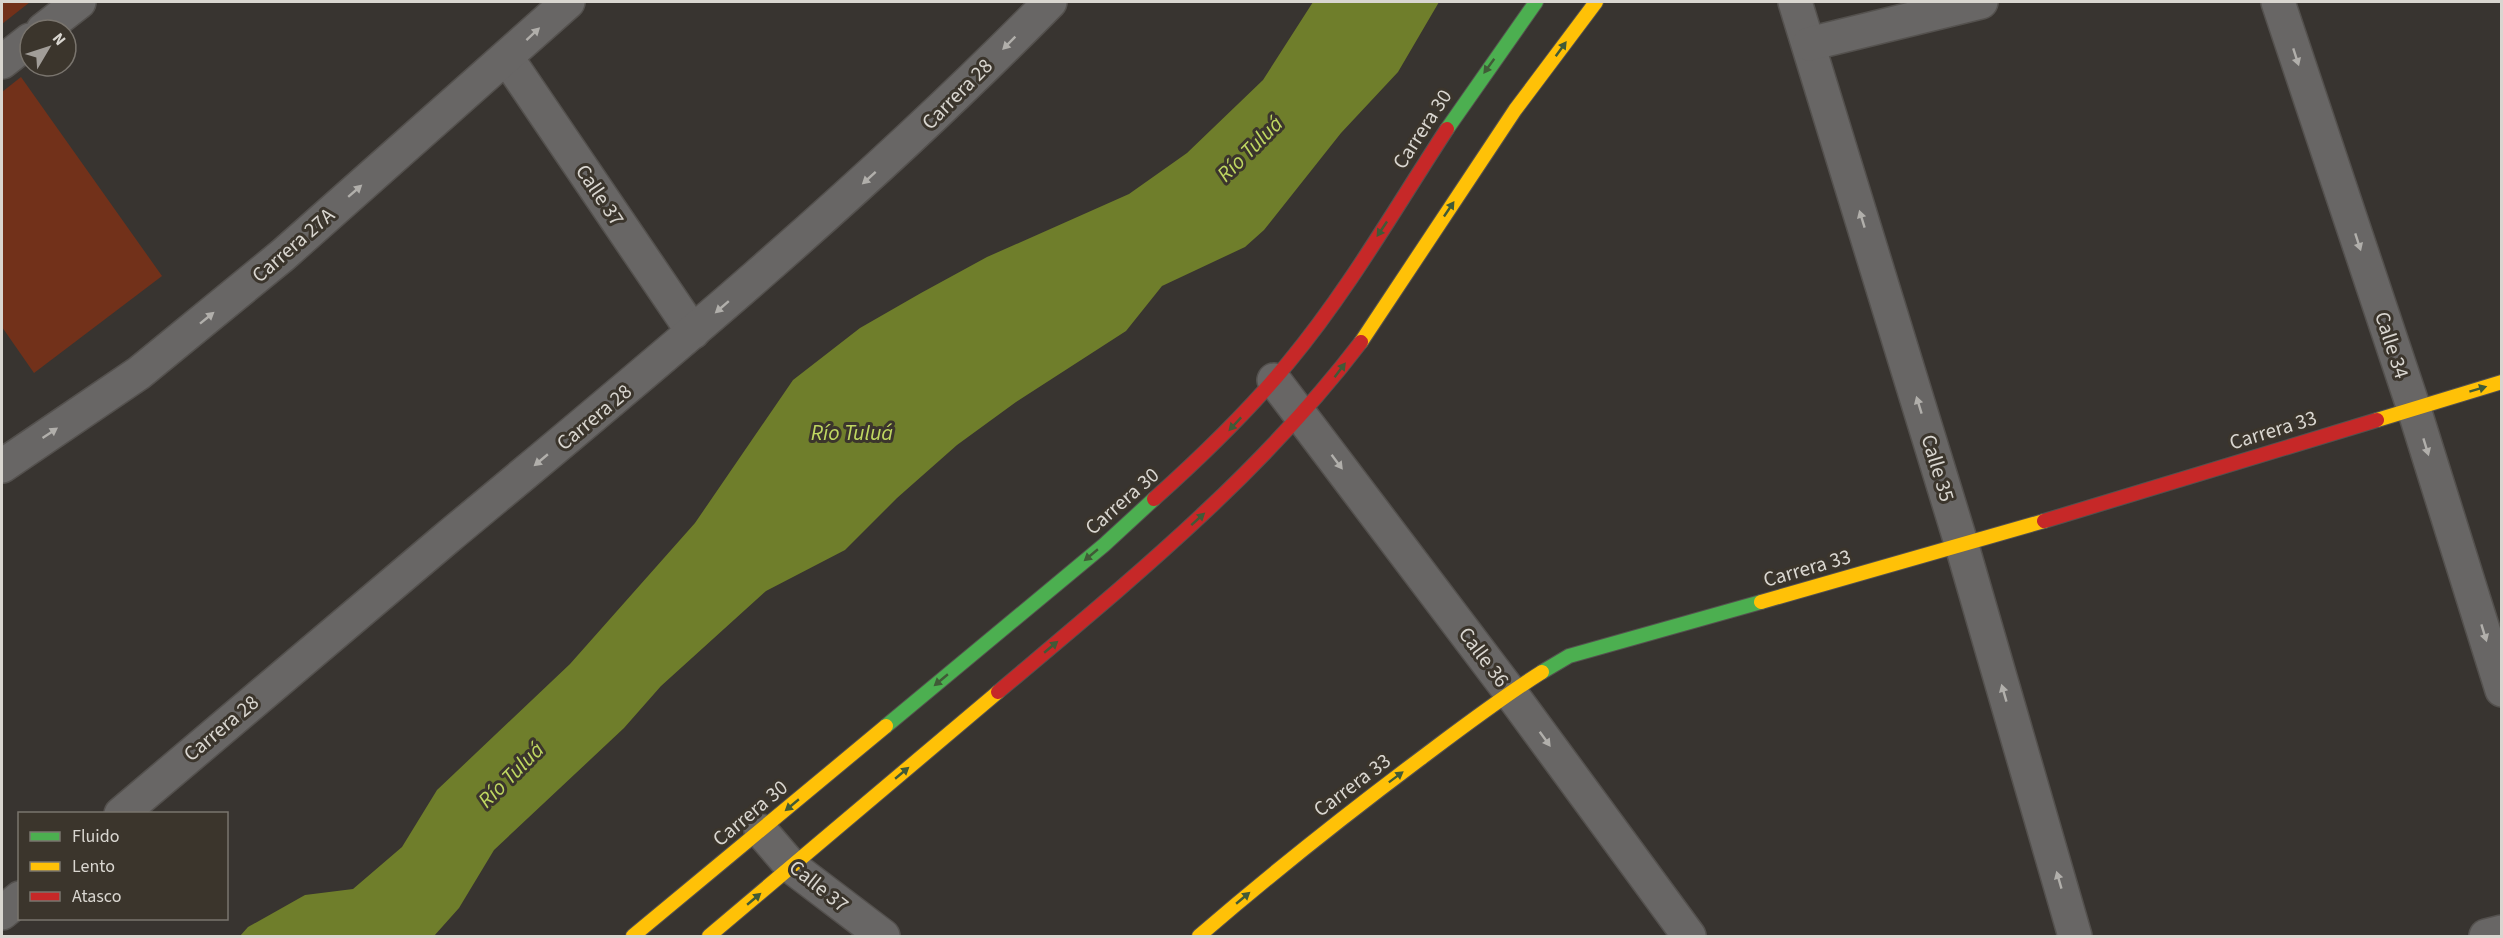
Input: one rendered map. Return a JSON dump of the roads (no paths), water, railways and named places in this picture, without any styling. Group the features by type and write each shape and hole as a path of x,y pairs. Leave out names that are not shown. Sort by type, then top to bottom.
{"main road":[{"name":"Carrera 30","path":"633,936 1104,545 1225,435 1274,380 1325,314 1484,74 1536,2"},
{"path":"709,936 1144,568 1252,469 1302,415 1360,343 1515,110 1596,2"},
{"name":"Carrera 33","path":"1199,936 1287,861 1510,692 1569,656 1962,546 2502,382"}],"street":[{"path":"58,18 79,2"},
{"name":"Carrera 27A","path":"2,466 139,373 283,255 568,2"},
{"name":"Carrera 28","path":"122,812 693,332 908,142 1050,2"},
{"name":"Calle 35","path":"1795,2 1962,546 2075,936"},
{"path":"1809,44 1981,2"},
{"name":"Calle 34","path":"2277,2 2414,409 2502,690"},
{"path":"2,62 18,49"},
{"name":"Calle 37","path":"507,58 693,332"},
{"name":"Calle 36","path":"1274,380 1510,692 1674,930"},
{"name":"Calle 37","path":"761,831 792,867 882,936"},
{"path":"2,913 18,900"},
{"path":"2486,936 2502,932"}],"water":[{"name":"Río Tuluá","path":"1313,2 1439,2 1398,72 1341,133 1264,230 1245,247 1162,286 1126,331 1016,402 957,445 897,498 845,550 766,591 661,686 624,728 494,850 459,908 434,936 240,936 248,927 305,895 353,889 402,847 437,790 570,664 695,523 793,380 860,328 987,257 1129,194 1187,153 1263,80"}]}
